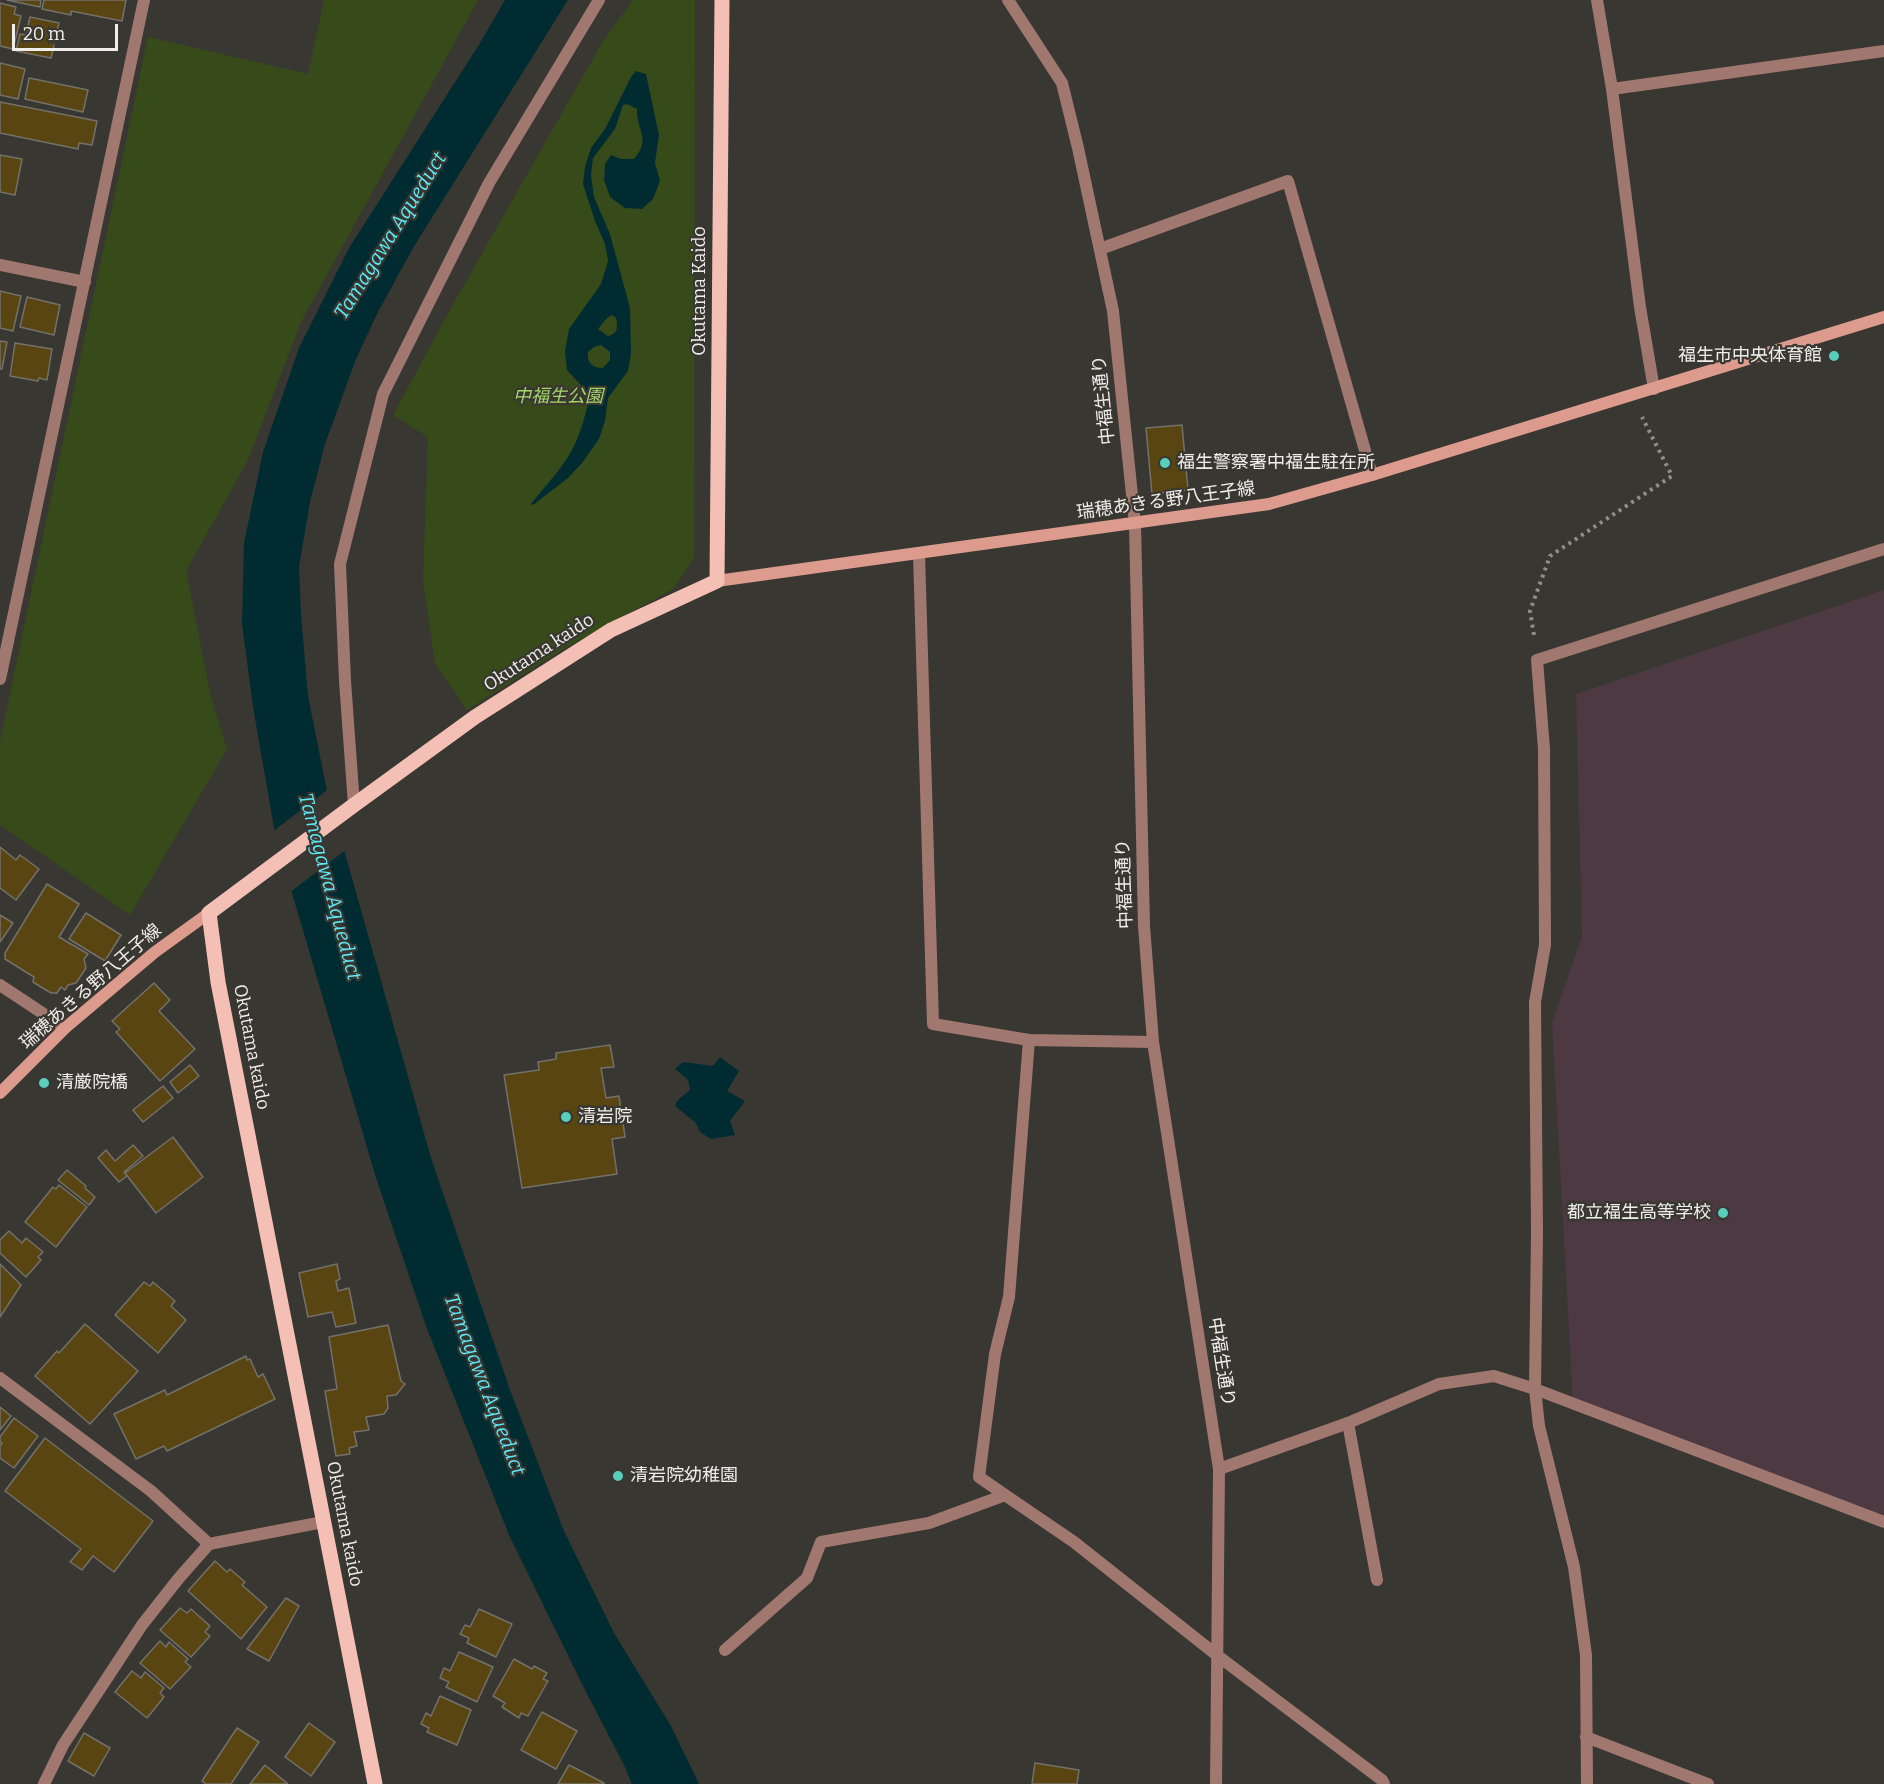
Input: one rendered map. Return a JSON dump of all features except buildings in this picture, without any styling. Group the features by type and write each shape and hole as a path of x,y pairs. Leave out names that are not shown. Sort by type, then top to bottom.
{"main road":[{"name":"Okutama Kaido","path":"717,582 722,0"},
{"name":"瑞穂あきる野八王子線","path":"717,582 1269,504 1372,475 1884,317"},
{"name":"Okutama kaido","path":"375,1784 218,982 210,913 475,717 611,630 717,582"},
{"name":"瑞穂あきる野八王子線","path":"0,1093 65,1028 155,952 210,913"}],"street":[{"path":"0,679 144,0"},
{"path":"354,805 340,564 383,394 489,183 599,0"},
{"name":"中福生通り","path":"1008,0 1062,83 1113,310 1135,524 1144,926 1153,1042 1219,1469 1216,1784"},
{"path":"1597,0 1612,89 1640,307 1654,389"},
{"path":"1612,89 1884,51"},
{"path":"1100,249 1288,181 1372,475"},
{"path":"0,265 85,282"},
{"path":"1587,1784 1586,1655 1574,1567 1539,1426 1535,1389 1537,1220 1535,1002 1545,945 1544,749 1538,660 1884,549"},
{"path":"920,554 933,1024 1029,1040 1153,1042"},
{"path":"0,985 65,1028"},
{"path":"1029,1040 1009,1297 994,1354 980,1477 1074,1542 1218,1656 1382,1780 1384,1784"},
{"path":"1219,1469 1348,1423 1440,1384 1494,1376 1535,1389 1884,1522"},
{"path":"0,1378 151,1491 209,1544"},
{"path":"1348,1423 1377,1580"},
{"path":"725,1650 807,1578 821,1542 929,1523 1005,1495"},
{"path":"44,1784 63,1745 142,1625 178,1578 209,1544 323,1522"},
{"path":"1586,1737 1708,1784"}],"path":[{"path":"1538,660 1530,611 1550,556 1672,476 1631,396"}],"shaded area":[{"name":"都立福生高等学校","path":"1884,590 1884,1515 1573,1403 1552,1023 1582,936 1576,694"}],"green space":[{"path":"324,0 478,0 301,322 248,460 186,571 211,697 227,749 130,915 0,825 0,741 148,37 308,74"},
{"name":"中福生公園","path":"633,0 695,0 694,558 673,589 567,647 467,710 435,663 423,581 428,437 393,415 456,299 602,43"}],"water":[{"name":"Tamagawa Aqueduct","path":"505,0 568,0 413,248 378,312 356,359 325,444 310,502 299,567 308,696 326,786 431,1158 510,1390 564,1531 614,1633 671,1726 699,1784 632,1784 509,1535 426,1326 377,1181 276,839 253,707 242,624 244,543 263,452 299,348 349,248"},
{"path":"636,71 646,74 659,135 655,163 660,181 653,199 642,209 625,208 610,197 604,180 605,164 611,155 621,159 634,159 642,145 637,109 627,104 623,105 615,129 593,158 591,175 594,197 610,234 630,308 631,354 628,371 608,398 605,421 599,439 582,463 568,478 533,505 531,504 572,450 581,430 590,395 567,370 565,351 569,329 601,284 608,261 605,244 583,184 585,167 591,148 605,129","holes":["612,315 616,318 617,327 614,334 608,336 598,329","601,345 610,352 610,360 603,368 596,367 588,359 588,352"]},
{"path":"720,1057 739,1071 727,1091 745,1101 730,1121 735,1135 711,1139 700,1132 696,1123 675,1106 677,1101 690,1090 688,1080 675,1069 683,1062 713,1066"}],"pier":[{"path":"330,788 347,849 289,893 272,832"}],"place":[{"name":"福生市中央体育館","path":"1834,356"},
{"name":"福生警察署中福生駐在所","path":"1165,463"},
{"name":"清厳院橋","path":"44,1083"},
{"name":"清岩院","path":"566,1117"},
{"name":"都立福生高等学校","path":"1723,1213"},
{"name":"清岩院幼稚園","path":"618,1476"}]}
